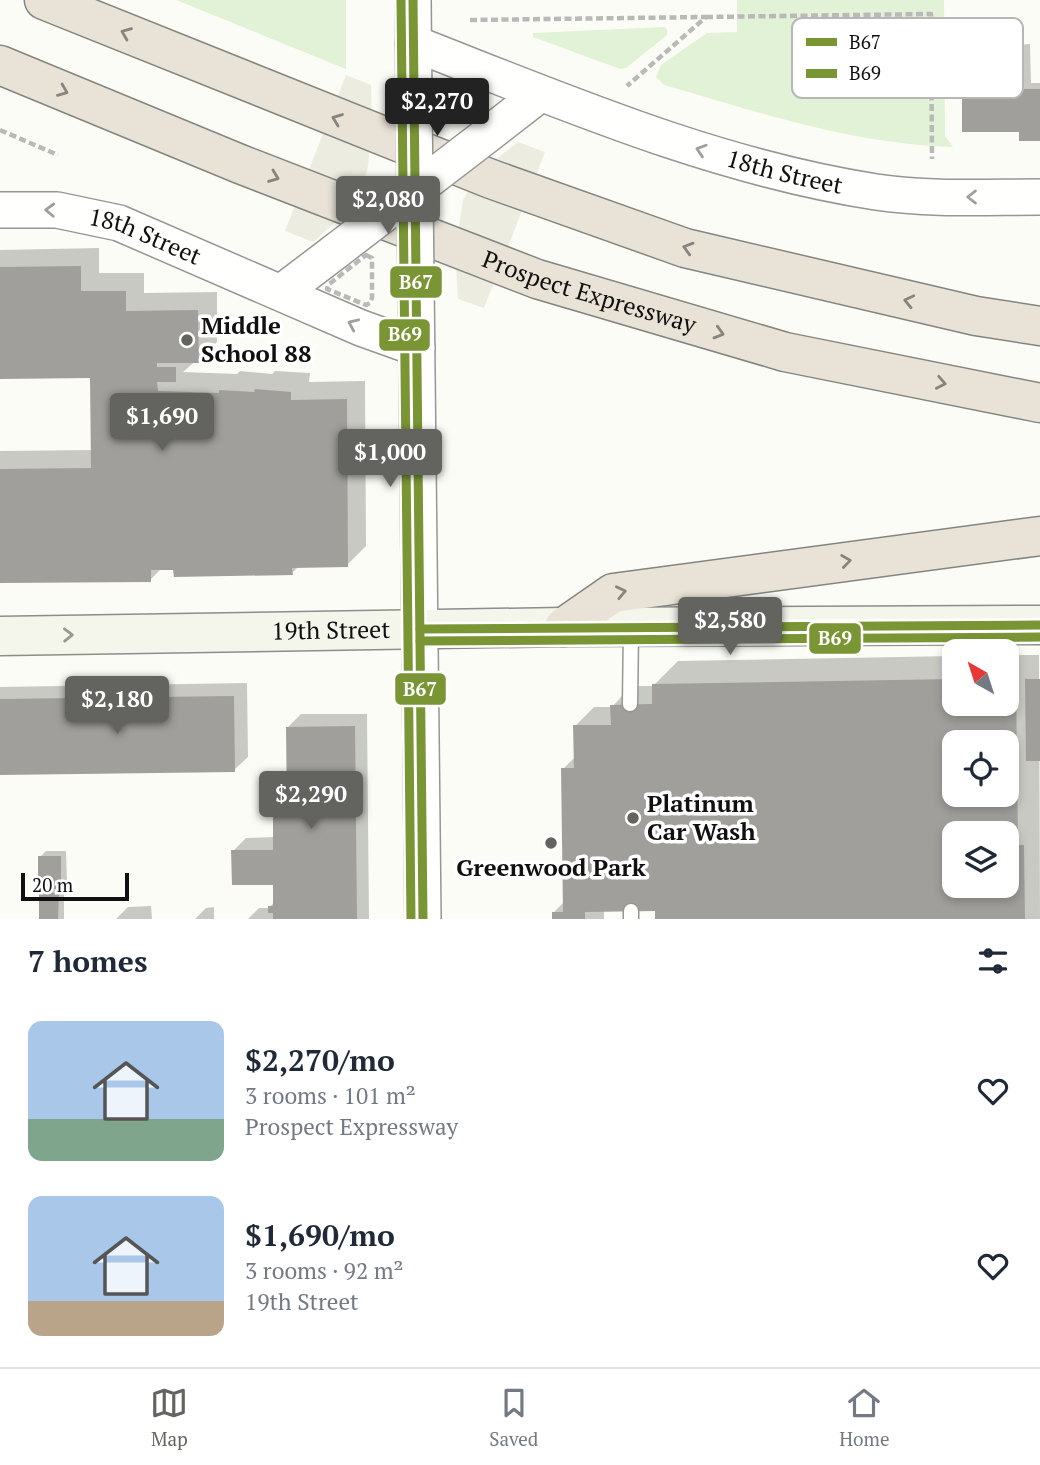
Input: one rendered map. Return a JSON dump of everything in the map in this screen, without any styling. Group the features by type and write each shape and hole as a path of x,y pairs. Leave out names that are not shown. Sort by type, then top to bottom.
{"highway":[{"path":"44,0 491,179 685,248 976,316 1040,326"},
{"name":"Prospect Expressway","path":"0,65 240,164 537,279 785,352 1040,403"},
{"path":"564,627 612,593 1040,537"}],"main road":[{"name":"19th Street","path":"0,636 564,627 1040,625"}],"street":[{"path":"413,0 423,919"},
{"name":"18th Street","path":"413,43 592,115 720,156 827,183 879,192 933,197 1040,197"},
{"path":"282,292 540,94"},
{"name":"18th Street","path":"0,210 57,210 119,223 361,328 417,348"}],"lane":[{"path":"630,704 631,628"}],"path":[{"path":"470,20 931,15 931,18"},
{"path":"627,87 706,18"},
{"path":"932,98 932,159"},
{"path":"0,130 58,155"}],"green space":[{"path":"176,0 346,0 346,69"},
{"path":"737,0 944,0 944,18 792,18 792,98 945,98 945,136 953,147 879,140 807,125 664,85 656,77 661,65 707,33 737,32"},
{"path":"667,29 667,35 626,68 620,69 533,37 533,33"}],"shaded area":[{"path":"346,75 371,85 372,129 368,166 358,202 313,242 285,231"},
{"path":"518,142 545,152 484,308 458,299 455,250 463,200 474,180"}],"building":[{"path":"1023,89 1040,89 1040,141 1019,141 1019,132 962,132 962,98 1023,98"},
{"path":"81,266 81,291 126,291 126,311 198,310 199,363 157,363 157,367 176,367 176,382 157,382 158,391 219,393 219,390 254,392 255,389 291,392 291,400 347,399 348,567 292,568 293,575 174,577 173,570 151,570 151,582 0,583 0,469 91,468 90,378 0,379 0,267"},
{"path":"942,679 942,716 1016,716 1017,730 942,730 942,807 1018,807 1018,821 942,821 942,898 1019,898 1019,845 1024,845 1025,919 655,919 655,911 585,912 585,919 552,919 552,912 563,912 561,768 574,768 573,725 611,725 610,705 652,704 652,684"},
{"path":"1025,679 1040,679 1040,761 1026,761"},
{"path":"234,696 235,772 0,775 0,699"},
{"path":"355,726 357,919 273,919 273,913 268,913 268,906 273,906 273,885 232,885 231,850 273,850 273,809 287,809 286,727"},
{"path":"38,856 61,856 61,889 38,889"},
{"path":"39,892 59,893 58,919 39,919"}],"transit line":[{"name":"B69","path":"401,0 411,919"},
{"name":"B67","path":"413,0 423,919"},
{"name":"B67","path":"420,629 1040,625"},
{"name":"B69","path":"420,641 1040,637"}],"place":[{"name":"Middle School 88","path":"187,340"},
{"name":"Platinum Car Wash","path":"633,818"},
{"name":"Greenwood Park","path":"551,843"}]}
